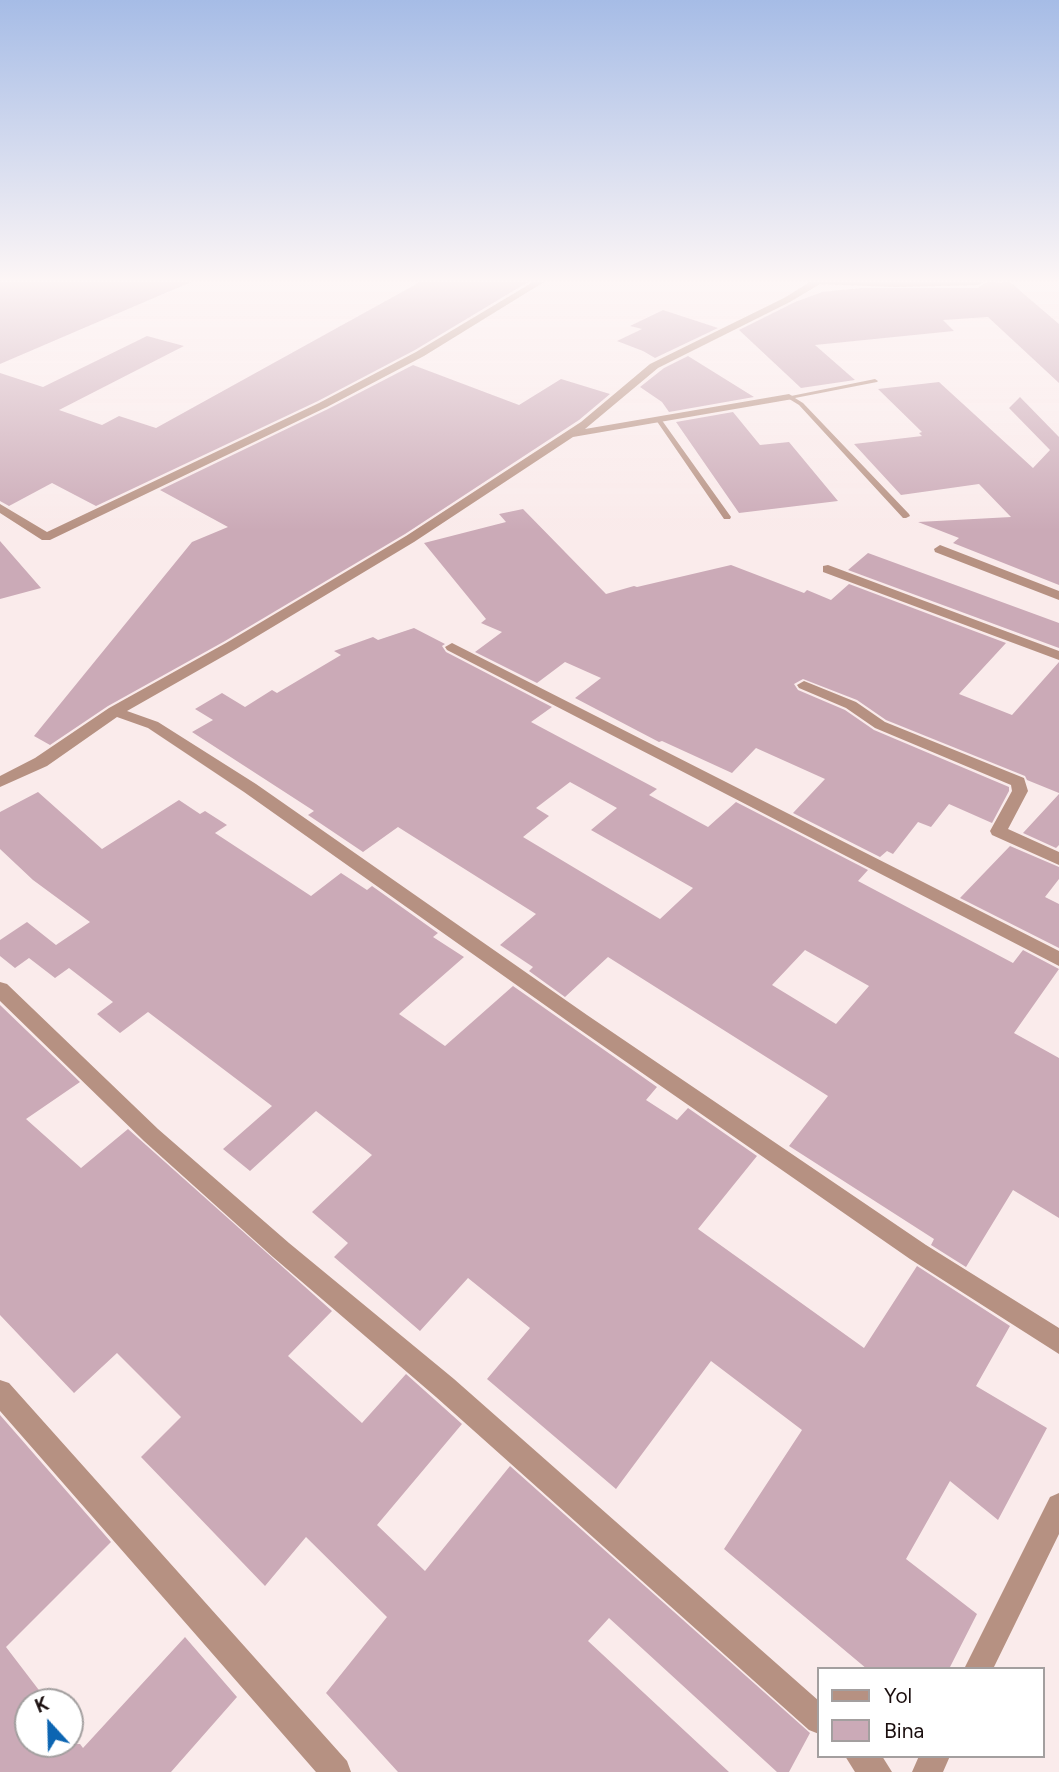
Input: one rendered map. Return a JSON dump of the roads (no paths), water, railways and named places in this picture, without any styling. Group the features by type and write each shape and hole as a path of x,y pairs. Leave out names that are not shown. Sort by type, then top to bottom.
{"street":[{"path":"0,508 46,537 323,405 398,365"},
{"path":"0,782 41,762 114,711 231,646 410,539 569,435 657,365"},
{"path":"569,435 789,397"},
{"path":"940,549 1059,596"},
{"path":"828,569 1059,656"},
{"path":"452,647 1059,959"},
{"path":"804,685 851,705 880,725 1018,782 1020,791 998,831 1059,859"},
{"path":"114,711 153,725 250,788 906,1245 1059,1342"},
{"path":"0,989 181,1161 281,1250 445,1388 818,1719"},
{"path":"0,1392 336,1772"},
{"path":"979,1667 1056,1520"},
{"path":"862,1758 877,1772"}],"lane":[{"path":"789,397 875,381"},
{"path":"789,397 801,404 906,516"},
{"path":"659,420 726,517"}]}
